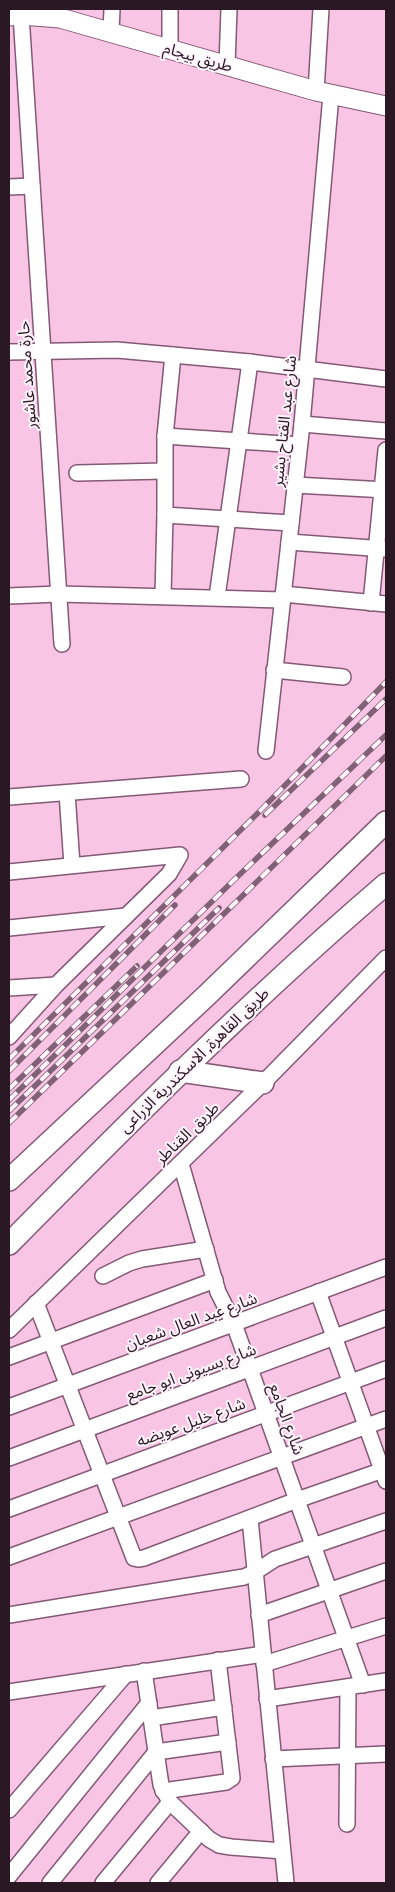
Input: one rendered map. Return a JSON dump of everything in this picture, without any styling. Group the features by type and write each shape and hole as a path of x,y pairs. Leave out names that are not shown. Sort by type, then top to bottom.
{"highway":[{"path":"9,1180 205,997 386,822"},
{"name":"طريق القاهرة, الاسكندرية الزراعى","path":"9,1244 180,1072 337,926 386,884"},
{"path":"180,1072 264,1083"}],"main road":[{"name":"طريق بيجام","path":"12,14 60,13 111,32 324,93 386,106"}],"street":[{"path":"111,32 112,9"},
{"path":"170,9 170,49"},
{"path":"227,65 229,9"},
{"name":"شارع عبد الفتاح بشير","path":"266,751 307,369 324,93 321,9"},
{"name":"حارة محمد عاشور","path":"12,14 32,186 62,644"},
{"path":"9,187 32,186"},
{"path":"9,352 117,350 173,354 386,379"},
{"path":"164,596 165,436 173,354"},
{"path":"217,597 250,362"},
{"path":"302,424 386,431"},
{"path":"165,436 299,445"},
{"path":"9,596 59,594 282,597 379,604 386,450"},
{"path":"77,472 164,471"},
{"path":"296,485 384,490"},
{"path":"165,516 291,523"},
{"path":"289,542 382,549"},
{"path":"274,670 343,677"},
{"path":"9,797 242,779"},
{"path":"67,793 72,866"},
{"path":"9,872 180,855 169,874 56,984 9,1037"},
{"path":"9,928 126,916"},
{"name":"طريق القناطر","path":"9,1330 264,1083 386,958"},
{"path":"9,988 56,984"},
{"name":"شارع الجامع","path":"181,1164 223,1303 234,1324 346,1638 355,1686 348,1756 347,1824"},
{"path":"103,1276 135,1261 206,1249"},
{"name":"شارع عبد العال شعبان","path":"9,1407 386,1267"},
{"path":"9,1357 215,1280"},
{"path":"36,1303 131,1554 138,1560 297,1500 385,1474 318,1292"},
{"name":"شارع بسيونى ابو جامع","path":"9,1458 386,1318"},
{"name":"شارع خليل عويضه","path":"9,1509 386,1368"},
{"path":"9,1558 386,1418"},
{"path":"250,1519 286,1883"},
{"path":"9,1615 244,1577 274,1559 386,1521"},
{"path":"259,1615 386,1571"},
{"path":"9,1692 218,1660 263,1659 386,1626"},
{"path":"103,1883 167,1796 226,1782 232,1778 218,1660"},
{"path":"144,1671 156,1752 167,1796 209,1839 219,1845 282,1851"},
{"path":"9,1810 126,1674"},
{"path":"267,1699 386,1681"},
{"path":"9,1876 150,1711 224,1707"},
{"path":"50,1883 156,1752 228,1742"},
{"path":"274,1759 386,1754"},
{"path":"158,1883 201,1831"}],"railway":[{"path":"9,1059 258,813 386,682"},
{"path":"265,815 386,699"},
{"path":"9,1100 235,879 386,735"},
{"path":"9,1123 386,756"},
{"path":"9,1071 175,905"},
{"path":"9,1111 219,908"},
{"path":"9,1089 137,966"}]}
